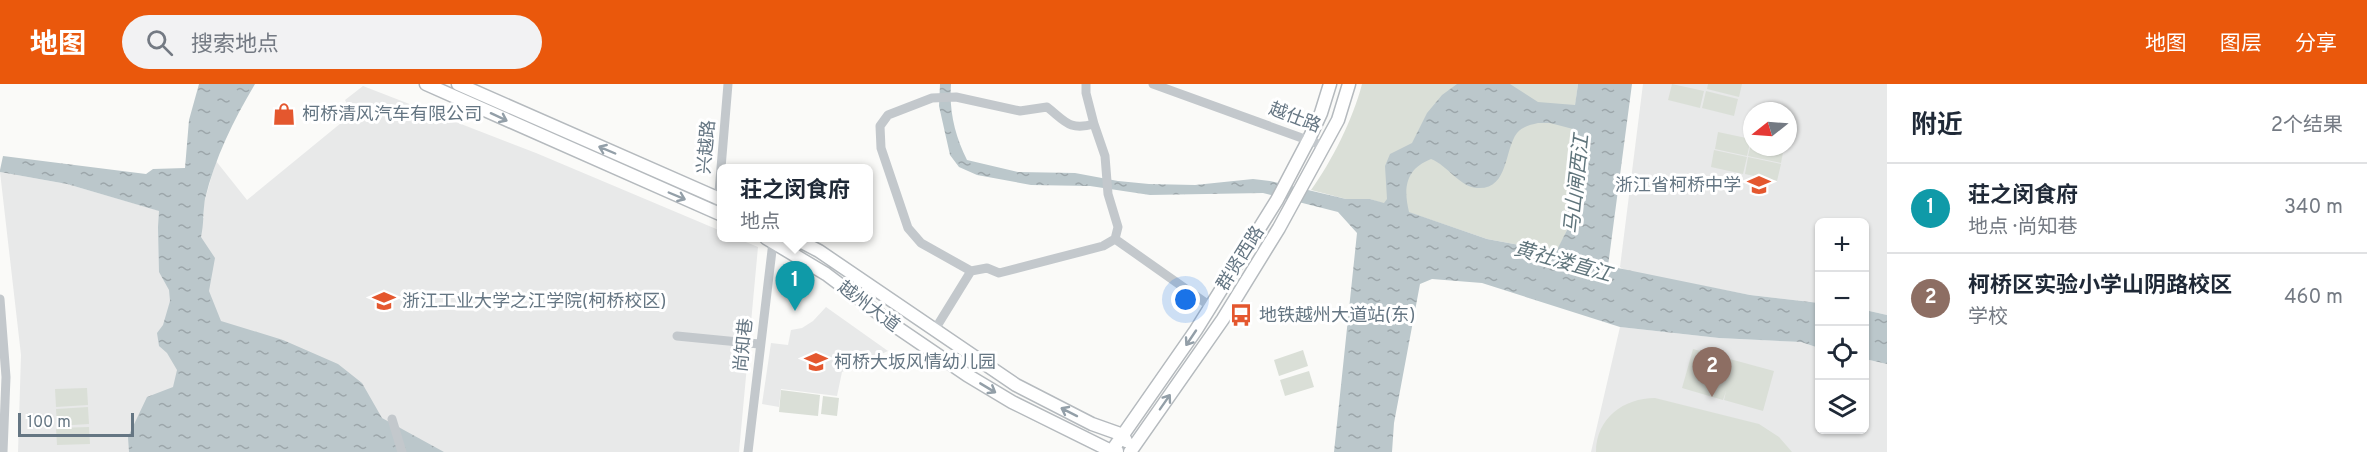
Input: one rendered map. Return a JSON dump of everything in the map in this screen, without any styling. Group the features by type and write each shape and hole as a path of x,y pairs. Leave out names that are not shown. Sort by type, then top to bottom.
{"main road":[{"path":"426,84 717,213"},
{"path":"458,84 717,199"},
{"name":"群贤西路","path":"1111,452 1196,330 1277,200 1309,139 1330,84"},
{"name":"群贤西路","path":"1134,451 1223,319 1294,202 1338,120 1349,84"},
{"name":"越州大道","path":"774,242 826,274 898,328 1012,402 1111,452 1134,451"},
{"name":"越州大道","path":"803,242 1016,385 1092,424 1123,435"},
{"path":"1123,435 1134,451"}],"street":[{"name":"兴越路","path":"722,164 728,84"},
{"path":"1086,84 1094,124 1105,156 1108,194 1118,227 1115,239 1103,246 999,273 987,268 971,271 921,243 908,228 881,148 880,126 888,115 932,98 957,97 1020,111 1047,107 1067,124 1085,126 1094,124"},
{"name":"越仕路","path":"1153,84 1324,146"},
{"path":"1115,239 1210,306"},
{"name":"尚知巷","path":"748,452 769,242"},
{"path":"934,331 971,271"},
{"path":"0,299 6,377 3,452"},
{"path":"676,336 759,344"},
{"path":"392,419 402,452"}],"shaded area":[{"path":"1362,84 1578,84 1571,138 1567,230 1557,252 1487,239 1370,199 1346,199 1311,190 1341,139"},
{"name":"浙江省柯桥中学","path":"1643,84 1887,84 1887,315 1869,311 1869,218 1815,218 1815,303 1750,295 1626,271 1620,267"},
{"path":"1672,84 1704,91 1700,108 1668,100"},
{"path":"1708,84 1742,84 1739,97 1707,89"},
{"name":"浙江工业大学之江学院(柯桥校区)","path":"363,86 536,153 717,229 717,242 746,242 758,247 739,452 18,452 21,355 0,172 67,184 160,211 204,218 204,203 216,161 247,200 352,114 345,100"},
{"path":"1706,91 1738,99 1734,116 1702,108"},
{"path":"1718,132 1743,137 1743,155 1715,149"},
{"path":"1714,150 1747,157 1743,174 1711,167"},
{"path":"1748,156 1782,156 1781,163"},
{"path":"1748,157 1781,164 1777,181 1745,174"},
{"name":"柯桥大坂风情幼儿园","path":"826,307 888,351 842,372 837,396 781,389 779,407 762,404 771,343 788,345 791,330 802,328 813,321"},
{"path":"1620,327 1719,338 1801,342 1815,347 1815,434 1869,434 1869,360 1887,364 1887,452 1591,452"},
{"path":"1693,349 1774,371 1763,411 1724,400 1726,391 1723,400 1682,388"},
{"path":"1303,350 1308,366 1279,376 1274,360"},
{"path":"1309,371 1314,387 1285,396 1280,380"},
{"path":"87,388 88,405 56,407 55,389"},
{"path":"781,390 820,395 818,416 779,412"},
{"path":"823,396 839,398 837,416 821,414"},
{"path":"1655,398 1759,424 1779,437 1792,452 1596,452 1601,429 1614,412 1633,402"},
{"path":"88,407 89,424 57,426 56,409"},
{"path":"89,427 90,444 57,445 56,428"}],"water":[{"path":"199,84 255,84 226,140 204,203 201,237 215,258 209,291 221,321 283,340 338,364 362,383 382,418 444,452 129,452 128,437 147,397 173,387 177,370 167,353 159,346 157,333 163,325 170,301 169,290 159,272 159,211 67,184 0,172 0,170 3,156 146,174 153,169 185,168 189,120"},
{"path":"940,84 951,84 954,123 967,160 1018,172 1075,173 1149,184 1195,185 1253,179 1346,199 1370,199 1384,203 1387,199 1385,166 1390,154 1412,143 1427,113 1442,95 1457,84 1510,84 1538,102 1575,105 1578,84 1632,84 1608,266 1750,295 1815,303 1815,347 1801,342 1719,338 1620,327 1482,283 1432,279 1420,284 1394,423 1392,452 1334,452 1357,233 1338,212 1263,193 1150,195 1090,186 1031,185 977,175 959,167 950,155 939,106","holes":["1538,123 1550,123 1573,129 1567,230 1556,252 1487,239 1409,212 1406,195 1408,180 1416,168 1423,163 1431,159 1465,184 1477,188 1487,187 1495,183 1500,176 1513,140 1524,127"]},
{"path":"1869,311 1887,315 1887,364 1869,360"}],"place":[{"name":"柯桥清风汽车有限公司","path":"284,114"},
{"name":"浙江省柯桥中学","path":"1759,185"},
{"name":"浙江工业大学之江学院(柯桥校区)","path":"384,301"},
{"name":"荘之闵食府","path":"795,311"},
{"name":"地铁越州大道站(东)","path":"1241,315"},
{"name":"柯桥大坂风情幼儿园","path":"816,362"},
{"name":"柯桥区实验小学山阴路校区","path":"1712,397"}],"water label":[{"name":"马山闸西江","path":"1576,184"},
{"name":"黄社溇直江","path":"1563,261"}]}
